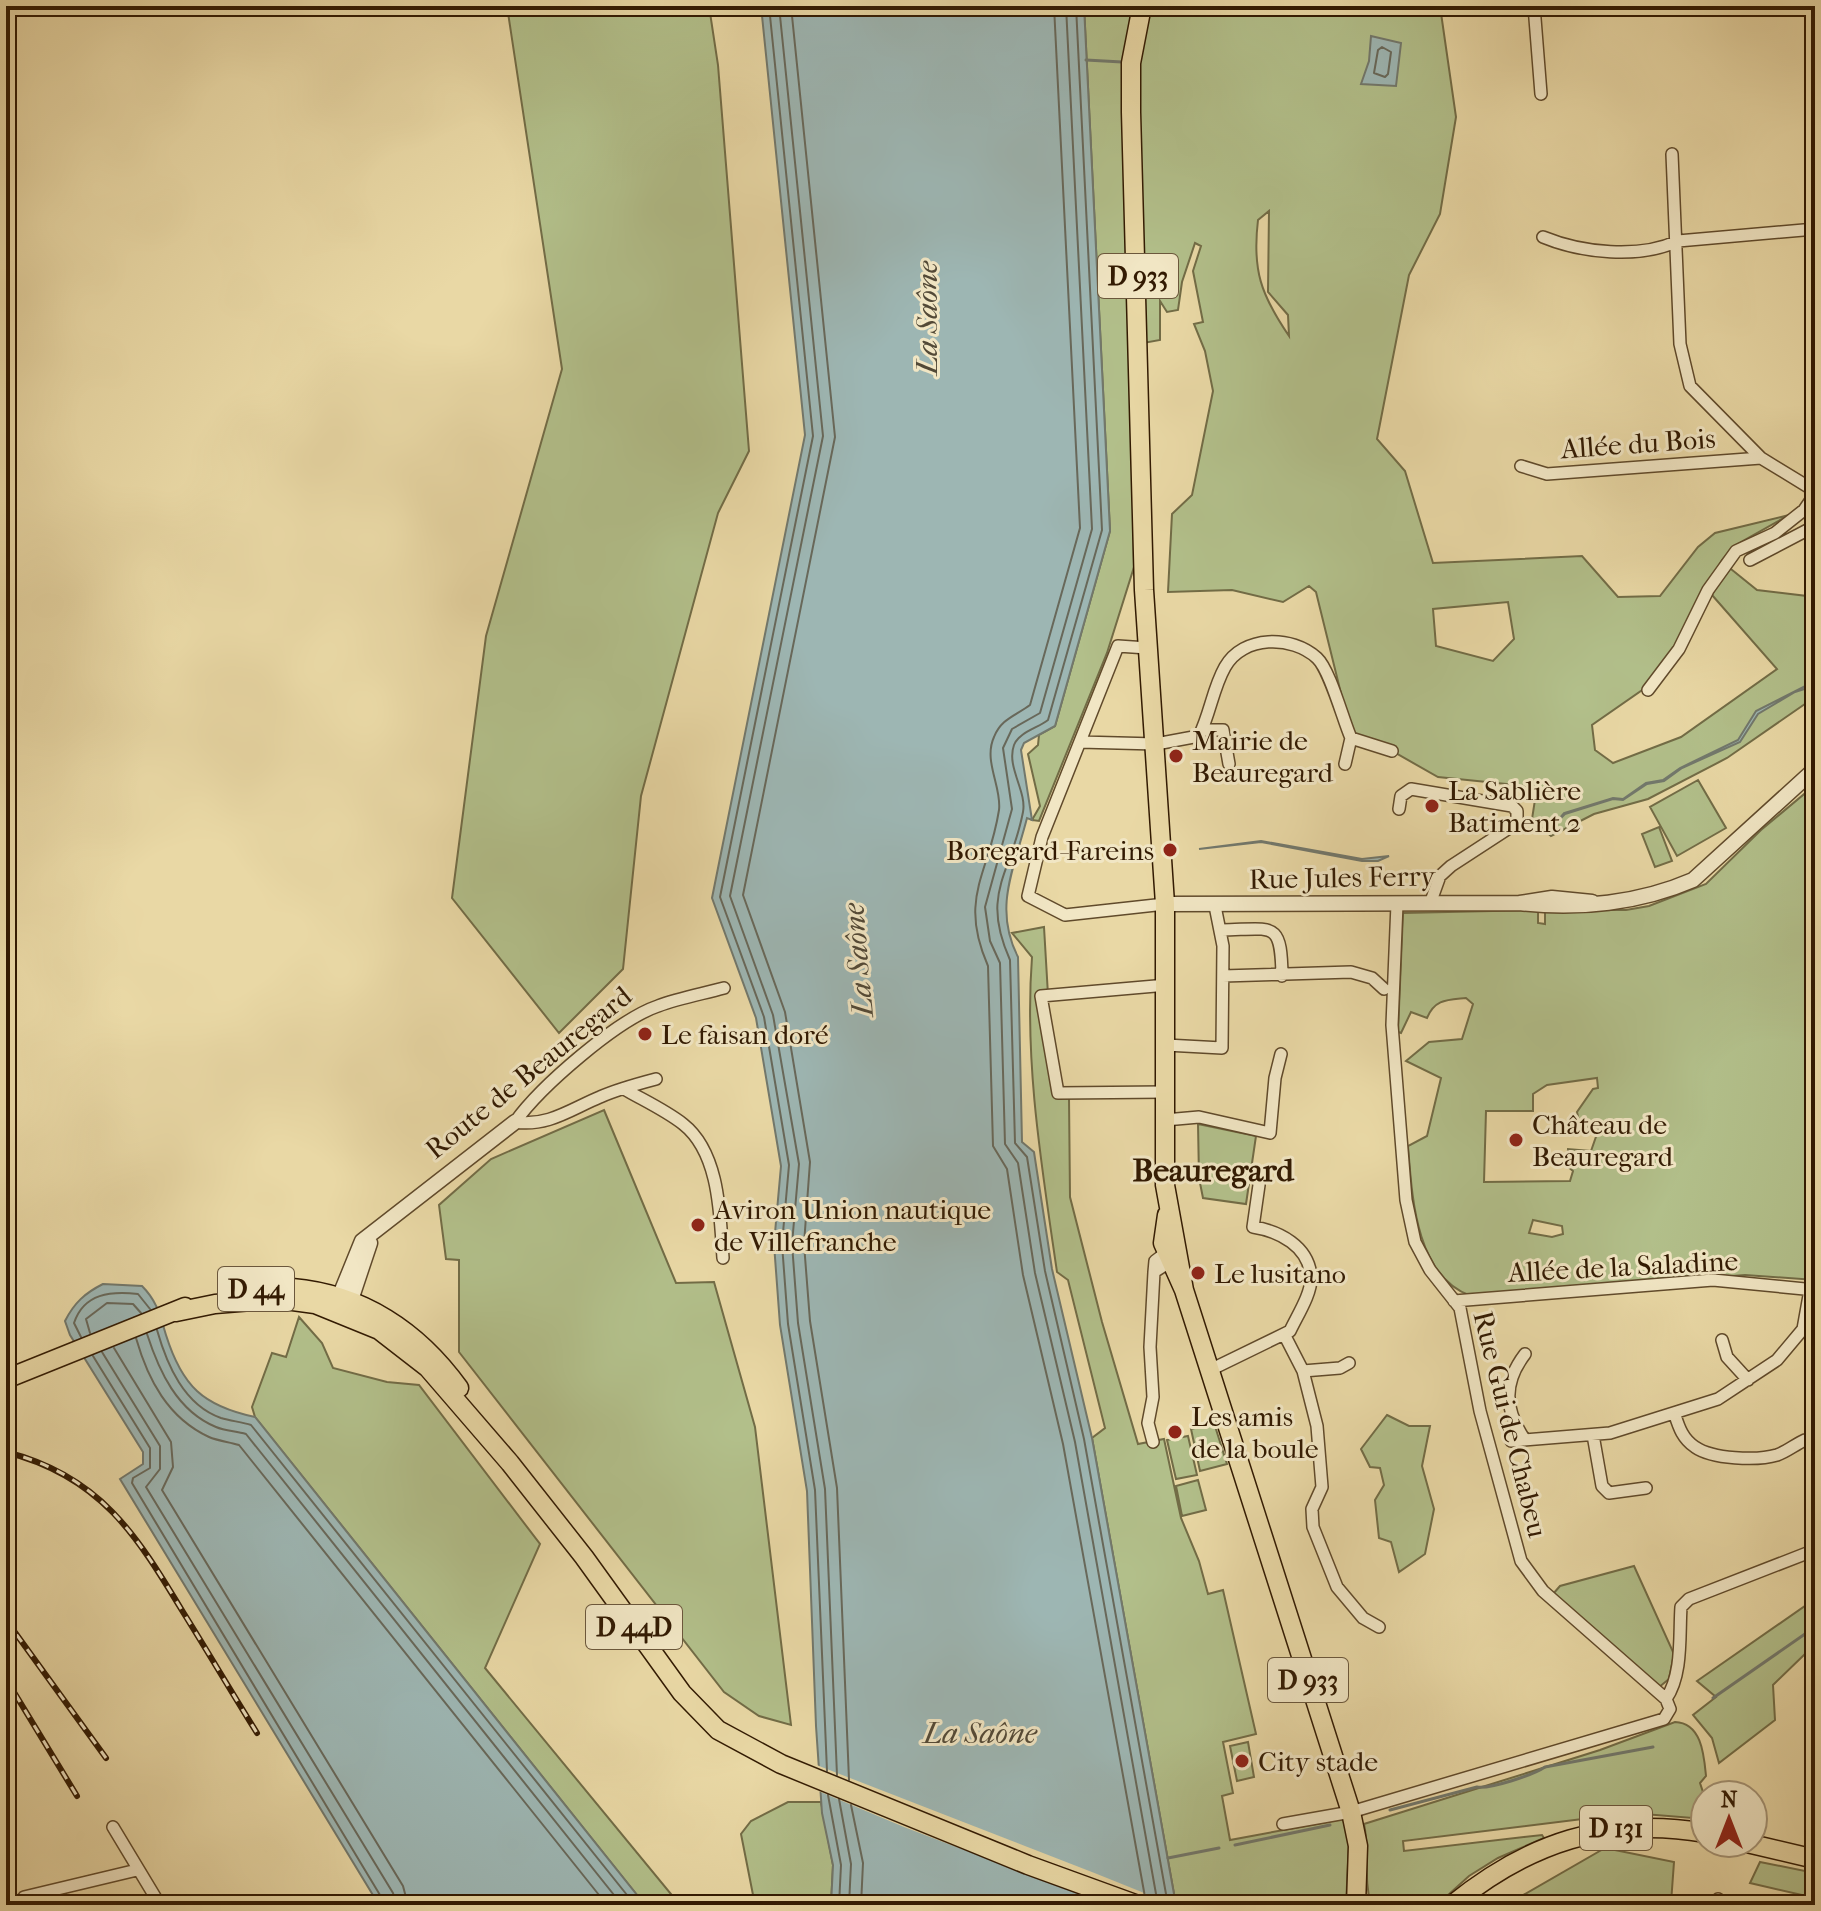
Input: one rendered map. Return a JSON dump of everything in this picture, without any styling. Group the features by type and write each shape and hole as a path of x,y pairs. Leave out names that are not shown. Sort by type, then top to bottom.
{"main road":[{"name":"D 933","path":"1142,6 1131,63 1131,112 1147,648 1165,904 1167,1212 1163,1243 1172,1254 1184,1290 1351,1812 1358,1846 1358,1900"},
{"name":"D 44","path":"6,1379 176,1312 215,1304 278,1299 343,1302"},
{"name":"D 44D","path":"343,1302 420,1360 510,1463 700,1714 749,1750 781,1764 1028,1865 1138,1905"},
{"name":"D 131","path":"1452,1905 1481,1881 1531,1853 1613,1828 1653,1825 1689,1831"},
{"path":"1769,1848 1815,1859"},
{"name":"D 131","path":"1465,1905 1531,1853"}],"street":[{"path":"1534,6 1541,94"},
{"path":"1648,690 1679,649 1708,590 1736,551 1775,533 1804,510 1815,493 1761,458 1690,386 1680,344 1672,154"},
{"path":"1543,237 1590,251 1663,248 1678,241 1815,229"},
{"name":"Allée du Bois","path":"1521,466 1547,474 1761,458"},
{"path":"1750,560 1813,526 1804,510"},
{"path":"1080,742 1156,744 1199,736 1225,667 1238,650 1268,640 1298,647 1319,659 1351,738 1345,764"},
{"path":"1147,648 1118,646 1034,859 1028,896 1065,915 1165,904"},
{"path":"1203,730 1223,730 1229,764"},
{"path":"1351,738 1392,751"},
{"name":"Rue Jules Ferry","path":"1165,904 1520,903 1552,898 1592,902 1644,897 1693,880 1815,769"},
{"path":"1399,809 1401,796 1411,789 1473,797 1512,806 1517,811 1517,823 1440,876 1431,901"},
{"name":"Rue Gui de Chabeu","path":"1397,904 1392,1025 1406,1200 1415,1242 1430,1270 1457,1304 1482,1421 1521,1561 1539,1588 1666,1699"},
{"path":"1166,1045 1222,1048 1222,930 1215,906"},
{"path":"1222,930 1267,930 1276,933 1281,939 1282,976"},
{"path":"1223,976 1351,972 1372,978 1384,989"},
{"path":"1165,1092 1058,1093 1041,996 1167,985"},
{"name":"Route de Beauregard","path":"343,1302 380,1225 515,1122 532,1098 632,1018 657,1006 724,988"},
{"path":"1165,1120 1199,1117 1270,1133 1276,1069 1281,1054"},
{"path":"515,1122 550,1121 624,1089 656,1079"},
{"path":"624,1089 685,1126 706,1158 718,1197 723,1258"},
{"path":"1210,1370 1290,1331 1312,1280 1307,1261 1286,1236 1253,1227 1259,1185 1257,1176"},
{"path":"1153,1442 1148,1423 1153,1397 1150,1347 1155,1261 1172,1254"},
{"name":"Allée de la Saladine","path":"1457,1304 1481,1299 1713,1280 1812,1290"},
{"path":"1511,1441 1593,1435 1675,1415 1718,1399 1777,1360 1809,1331 1812,1290"},
{"path":"1284,1334 1303,1371 1322,1459 1322,1487 1312,1509 1313,1527 1337,1587 1363,1618 1379,1627"},
{"path":"1722,1340 1727,1357 1748,1380"},
{"path":"1525,1354 1508,1382 1512,1414 1525,1440"},
{"path":"1303,1371 1340,1368 1349,1363"},
{"path":"1675,1415 1682,1435 1695,1448 1708,1453 1740,1457 1776,1455 1805,1440"},
{"path":"1593,1435 1602,1486 1609,1493 1646,1488"},
{"path":"1283,1824 1351,1812 1664,1719 1669,1713 1666,1699 1673,1684 1678,1656 1681,1607 1689,1599 1815,1550"},
{"path":"113,1827 160,1905"},
{"path":"20,1905 24,1897 137,1870"}],"green space":[{"path":"507,6 709,6 718,65 749,451 718,513 641,796 623,969 559,1033 452,898 486,636 562,369"},
{"path":"1084,6 1440,6 1456,117 1440,214 1409,275 1377,439 1405,471 1433,563 1582,556 1618,597 1660,596 1698,547 1715,533 1789,515 1734,546 1722,560 1658,679 1592,725 1595,750 1613,763 1681,737 1777,669 1712,595 1726,565 1757,590 1815,597 1815,697 1727,758 1648,799 1594,814 1551,836 1532,819 1537,787 1438,777 1392,751 1351,734 1316,592 1309,586 1283,602 1232,590 1168,592 1172,514 1192,495 1213,391 1205,351 1194,324 1203,322 1193,271 1201,246 1195,243 1182,282 1178,310 1167,312 1160,301 1160,340 1132,345 1134,567 1107,653 1039,821 1032,820 1040,806 1028,754 1038,745 1039,735 1055,726 1110,531","holes":["1269,211 1268,292 1288,315 1289,336 1265,294 1258,268 1258,220","1508,602 1514,639 1493,661 1436,646 1433,609"]},
{"path":"1698,780 1726,828 1677,856 1650,807"},
{"path":"1815,785 1815,1280 1745,1275 1471,1296 1452,1286 1438,1271 1420,1232 1408,1146 1427,1136 1441,1078 1406,1061 1429,1042 1462,1039 1473,1004 1466,998 1442,1002 1434,1007 1427,1018 1411,1012 1401,1033 1398,1032 1403,913 1538,910 1538,923 1545,924 1545,910 1626,910 1649,906 1706,884 1761,830","holes":["1597,1078 1598,1088 1593,1089 1577,1112 1580,1126 1599,1128 1591,1151 1568,1149 1567,1166 1573,1171 1570,1181 1484,1182 1486,1111 1533,1111 1533,1094 1547,1085","1533,1220 1562,1226 1563,1234 1552,1237 1529,1233"]},
{"path":"1659,827 1672,861 1655,867 1642,834"},
{"path":"1044,927 1048,995 1042,996 1058,1093 1069,1098 1070,1197 1102,1322 1138,1444 1164,1439 1181,1518 1199,1561 1208,1594 1223,1590 1256,1734 1223,1742 1233,1793 1222,1796 1230,1840 1343,1819 1349,1842 1346,1905 1176,1905 1092,1438 1105,1428 1068,1280 1057,1272 1046,1194 1032,1076 1032,957 1012,933"},
{"path":"604,1110 676,1283 714,1282 755,1427 791,1725 759,1716 724,1692 459,1352 459,1260 446,1259 439,1205 491,1159"},
{"path":"1198,1124 1256,1136 1246,1204 1203,1198 1199,1178"},
{"path":"299,1317 322,1343 333,1368 387,1382 419,1385 540,1544 485,1668 680,1905 645,1905 255,1417 252,1407 272,1353 286,1357"},
{"path":"1387,1415 1409,1426 1430,1426 1422,1466 1434,1509 1425,1554 1399,1572 1391,1542 1379,1538 1375,1500 1384,1485 1380,1468 1370,1467 1361,1449"},
{"path":"1214,1423 1227,1464 1200,1471 1191,1429"},
{"path":"1188,1436 1197,1475 1176,1479 1167,1440"},
{"path":"1198,1480 1206,1510 1182,1516 1176,1486"},
{"path":"1634,1566 1674,1654 1669,1679 1658,1688 1553,1594 1560,1586"},
{"path":"1815,1599 1815,1675 1806,1653 1773,1685 1775,1720 1719,1763 1712,1738 1693,1715 1716,1697 1697,1681"},
{"path":"1675,1722 1691,1728 1700,1742 1706,1776 1703,1779 1689,1779 1689,1818 1631,1813 1403,1841 1404,1851 1542,1835 1544,1838 1498,1858 1469,1876 1437,1905 1371,1905 1364,1824 1600,1750"},
{"name":"City stade","path":"1248,1742 1254,1777 1237,1781 1230,1746"},
{"path":"788,1802 821,1802 833,1865 831,1905 755,1905 741,1834 751,1821"},
{"path":"1605,1848 1674,1862 1671,1903 1506,1905"},
{"path":"1760,1862 1815,1873 1815,1898 1750,1883"}],"water":[{"name":"La Saône","path":"761,6 1084,6 1110,531 1055,726 1024,743 1021,750 1032,820 1027,818 1006,905 1007,922 1018,957 1022,1142 1034,1152 1052,1269 1092,1438 1176,1905 831,1905 833,1865 822,1813 816,1726 807,1491 780,1325 774,1244 781,1166 756,1018 712,898 805,435"},
{"path":"1371,36 1401,43 1396,86 1361,84 1369,61"},
{"path":"1815,681 1814,686 1795,692 1758,714 1740,742 1682,768 1664,781 1647,784 1623,800 1613,799 1565,814 1554,825 1564,813 1613,798 1623,799 1646,783 1663,780 1680,768 1738,740 1756,711"},
{"path":"1261,841 1362,859 1389,856 1378,861 1362,861 1261,842 1199,849"},
{"path":"103,1284 142,1286 157,1309 172,1353 187,1380 208,1400 255,1417 645,1905 379,1905 120,1479 143,1464 143,1452 70,1335 65,1321 81,1299"}],"pier":[{"path":"814,1764 1174,1905 1109,1905 904,1827 816,1790"}],"waterway":[{"path":"1086,60 1122,62"},
{"path":"1713,1698 1815,1627"},
{"path":"1390,1810 1477,1787 1502,1784 1545,1767 1653,1747"},
{"path":"1235,1845 1330,1825"},
{"path":"1168,1858 1219,1848"}],"railway":[{"path":"6,1452 67,1476 91,1493 131,1533 149,1557 257,1733"},
{"path":"6,1620 106,1758"},
{"path":"6,1679 77,1796"}],"place":[{"name":"Mairie de Beauregard","path":"1176,756"},
{"name":"La Sablière Batiment 2","path":"1432,806"},
{"name":"Boregard-Fareins","path":"1170,850"},
{"name":"Le faisan doré","path":"645,1034"},
{"name":"Château de Beauregard","path":"1516,1140"},
{"name":"Aviron Union nautique de Villefranche","path":"698,1225"},
{"name":"Le lusitano","path":"1198,1273"},
{"name":"Les amis de la boule","path":"1175,1432"},
{"name":"City stade","path":"1242,1761"}],"district":[{"name":"Beauregard","path":"1213,1170"}]}
